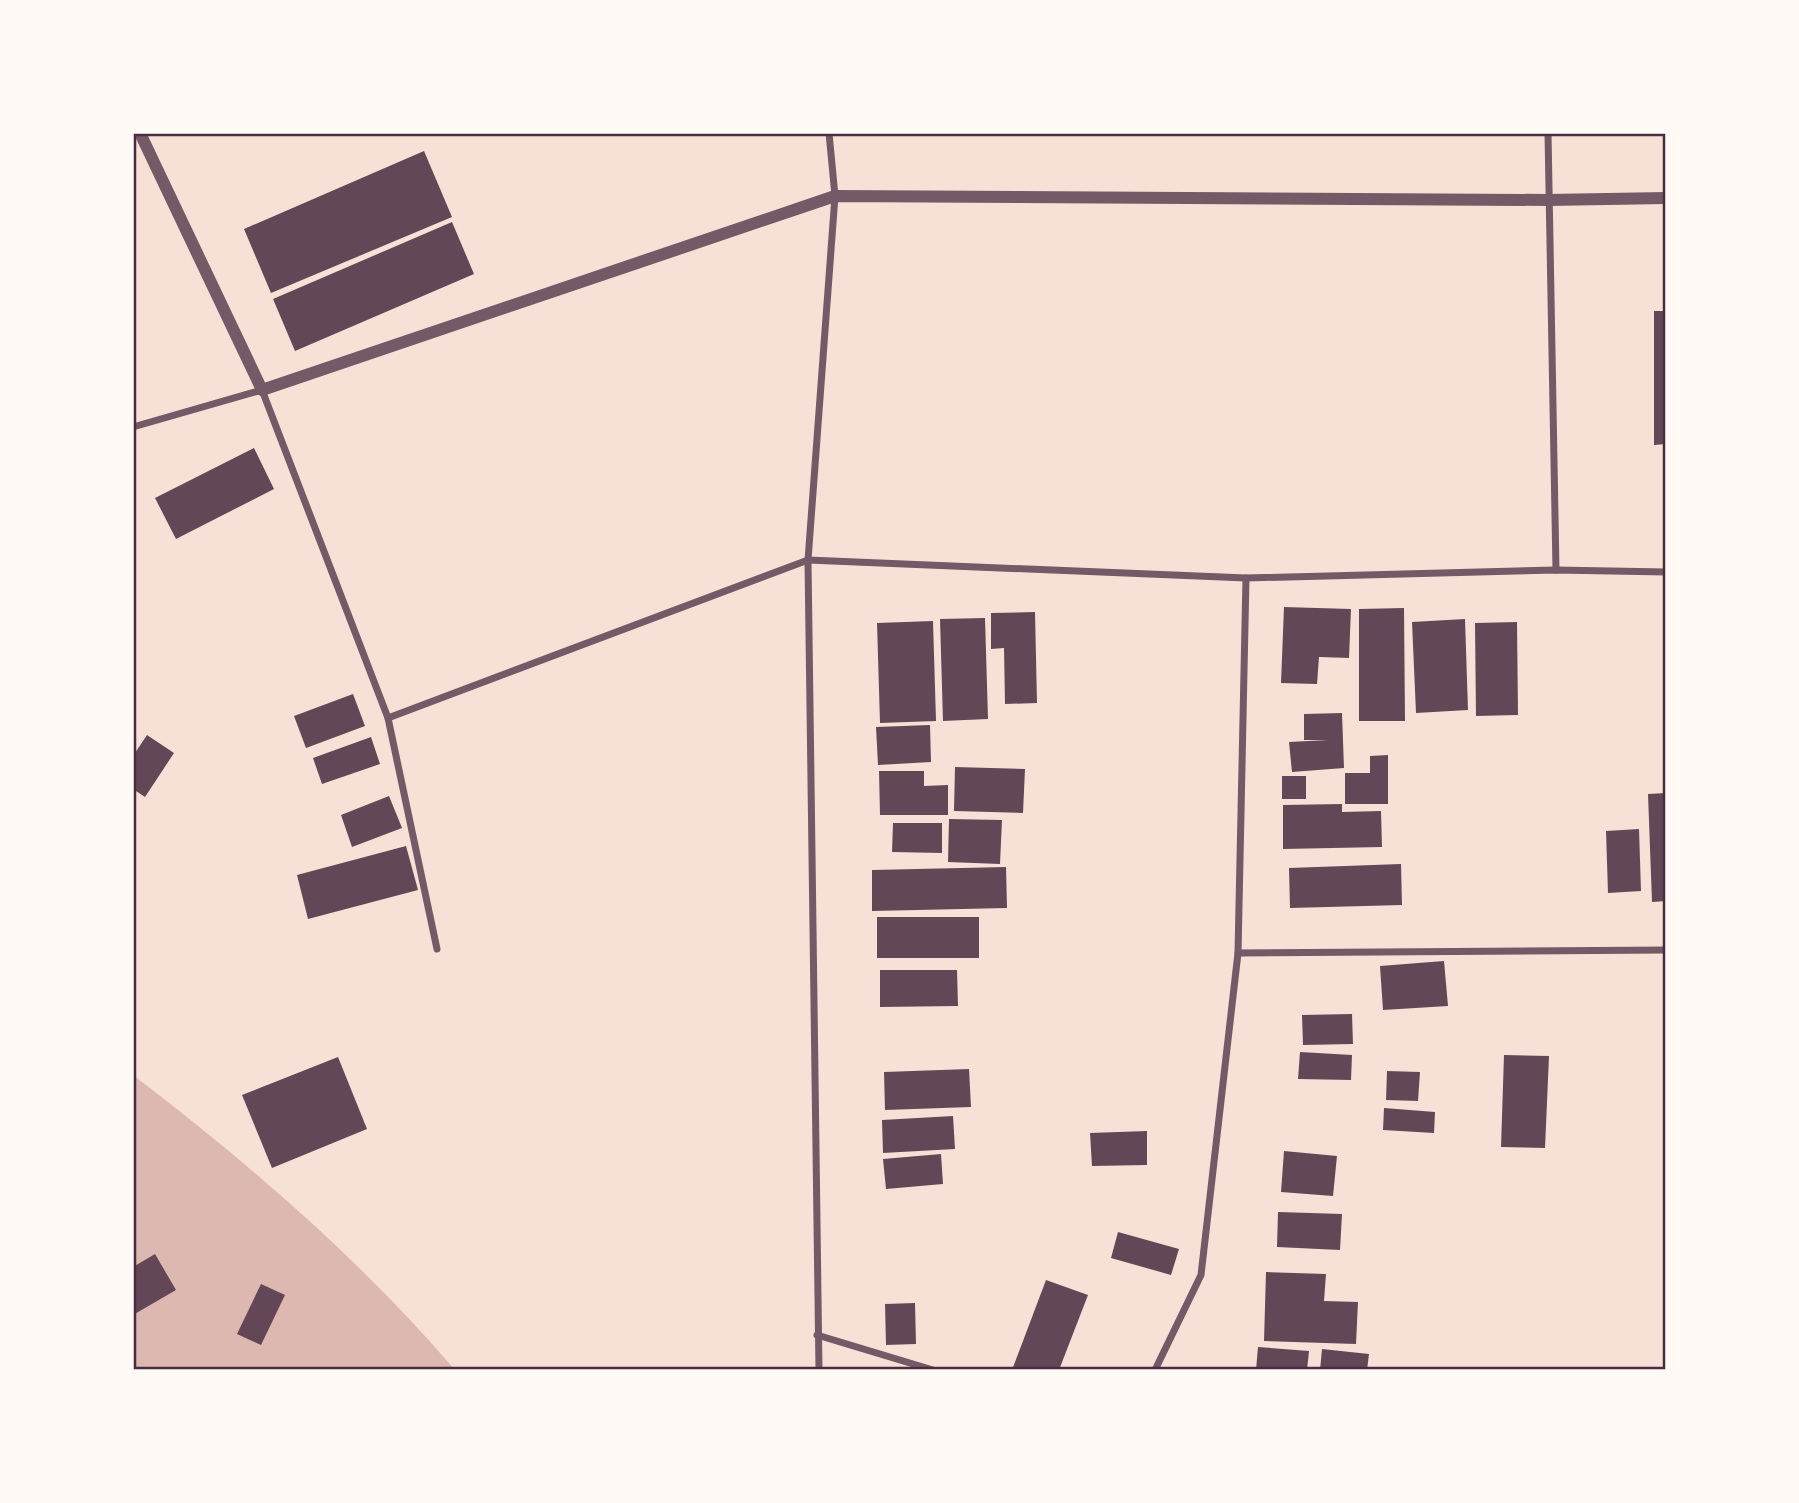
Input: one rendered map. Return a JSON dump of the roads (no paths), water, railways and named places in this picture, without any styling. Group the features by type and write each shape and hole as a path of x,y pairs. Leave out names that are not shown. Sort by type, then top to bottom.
{"street":[{"path":"140,133 262,390 388,718 437,949"},
{"path":"819,1370 808,559 835,197 829,133"},
{"path":"1548,133 1556,570"},
{"path":"133,428 262,390 835,197 1548,200 1666,198"},
{"path":"388,718 808,559 1246,579 1556,570 1666,572"},
{"path":"1155,1370 1201,1275 1238,953 1246,579"},
{"path":"1238,953 1666,950"},
{"path":"817,1335 933,1370"}]}
